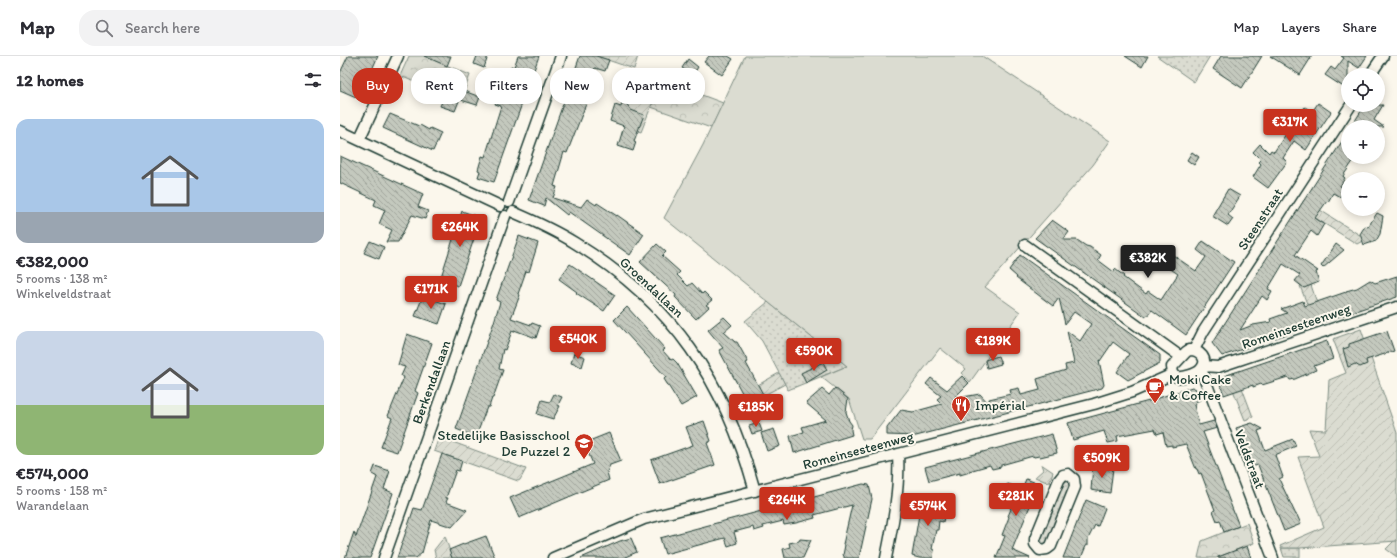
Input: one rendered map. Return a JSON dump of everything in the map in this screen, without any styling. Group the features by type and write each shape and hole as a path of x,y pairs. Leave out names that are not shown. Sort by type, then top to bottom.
{"street":[{"path":"359,140 398,56"},
{"name":"Berkendallaan","path":"384,558 560,56"},
{"path":"1375,68 1383,56"},
{"name":"Steenstraat","path":"1194,350 1203,332 1346,112"},
{"name":"Groendallaan","path":"340,131 566,237 625,278 666,317 698,360 722,401 739,438 755,491"},
{"path":"1025,245 1181,357"},
{"name":"Romeinsesteenweg","path":"553,558 644,520 1114,398 1153,384 1173,374 1179,378 1198,372 1202,368 1218,367 1397,307"},
{"path":"1173,374 1172,367 1186,352 1194,350 1200,352 1202,356 1204,363 1202,368"},
{"name":"Veldstraat","path":"1202,368 1273,558"},
{"path":"886,558 894,515 898,473 898,454"},
{"path":"1063,475 1071,475 1076,484 1052,543 1048,549 1039,554 1035,544 1035,538 1059,480 1063,475"}],"green space":[{"path":"409,56 424,56 453,68 411,68 411,80 403,77 403,69"},
{"path":"596,56 638,56 634,68"},
{"path":"745,56 982,56 1110,141 1093,165 985,287 1020,312 970,382 962,373 966,369 940,348 870,439 862,439 849,399 821,377 847,366 664,218 703,145"},
{"path":"1157,56 1210,56 1194,82"},
{"path":"467,74 470,75 467,83"},
{"path":"705,96 723,103 711,128 651,107 652,104 705,104"},
{"path":"627,104 652,104 641,132 620,124"},
{"path":"1304,200 1366,239 1357,244 1299,208"},
{"path":"1309,279 1323,321 1315,324 1300,286"},
{"path":"768,302 847,366 788,390 762,341 745,321"},
{"path":"1361,329 1397,433 1397,541 1281,548 1280,546 1324,527 1298,457 1319,456 1309,429 1326,430 1329,380 1346,373 1333,339"},
{"path":"1236,372 1253,417 1245,420 1227,375"},
{"path":"779,373 785,384 740,408 735,398"},
{"path":"439,437 526,469 518,481 434,451"},
{"path":"1041,464 1053,472 1049,483 1035,477 1043,470"},
{"path":"1067,479 1071,483 1049,540 1046,544 1042,545 1039,542 1062,481"},
{"path":"1247,523 1254,543 1216,558 1198,558 1202,541"},
{"path":"445,536 452,558 436,558 434,550"},
{"path":"1397,540 1397,557 1386,549"},
{"path":"1281,548 1300,548 1300,557 1284,557"}],"building":[{"path":"348,56 378,56 373,68 352,68 352,95 340,90 340,73"},
{"path":"424,56 451,56 447,66"},
{"path":"477,56 488,56 484,68 474,64"},
{"path":"518,56 539,56 535,68 510,68 511,66 514,67"},
{"path":"580,56 596,56 609,60 605,71 604,68 576,68"},
{"path":"709,56 728,56 733,59 722,75 704,62"},
{"path":"1125,56 1148,56 1142,67"},
{"path":"1221,56 1262,56 1242,88 1213,69"},
{"path":"1270,56 1312,56 1300,75"},
{"path":"1341,56 1367,56 1359,68 1348,61 1348,68 1341,68 1341,85 1325,75 1331,67 1335,70 1344,58"},
{"path":"688,59 698,67 697,68 682,68"},
{"path":"467,92 475,95 475,104 477,105 467,102"},
{"path":"1318,103 1331,112 1306,150 1294,141 1283,158 1287,162 1268,188 1253,177 1261,164 1259,162 1261,160 1253,152 1260,144 1269,153 1271,150 1274,152 1287,131 1305,107 1312,112"},
{"path":"441,104 458,104 455,111 440,106"},
{"path":"495,104 522,104 494,182 478,177 480,171 478,170 482,156 485,157 501,106"},
{"path":"563,104 586,104 567,153 564,152 554,186 557,187 553,198 581,207 587,199 617,215 644,234 630,255 569,212 567,215 546,198 544,206 529,200"},
{"path":"622,104 627,104 631,110 644,115 634,141 636,142 633,151 618,146 624,126 610,121 615,105 621,107"},
{"path":"1361,112 1379,112 1374,120 1355,120"},
{"path":"390,114 419,126 420,125 429,130 430,128 441,133 433,151 383,128"},
{"path":"1341,143 1341,164 1351,164 1346,172 1341,172 1341,195 1340,197 1333,193 1328,202 1327,201 1315,218 1324,224 1317,236 1311,231 1295,255 1318,271 1316,272 1319,282 1304,288 1295,281 1300,275 1283,264 1268,289 1272,291 1267,300 1262,296 1240,330 1253,325 1271,322 1270,319 1287,313 1281,309 1303,301 1305,306 1357,288 1370,280 1375,283 1397,276 1397,297 1222,356 1212,343"},
{"path":"1192,152 1199,157 1194,165 1187,160"},
{"path":"340,156 423,194 418,207 428,211 425,219 412,215 398,242 386,242 392,230 379,224 385,210 374,205 376,200 340,183"},
{"path":"1228,189 1240,196 1228,215 1233,219 1228,226 1212,216"},
{"path":"462,211 481,218 458,286 440,280"},
{"path":"1375,216 1383,216 1380,234 1376,241 1364,245 1360,234 1365,226 1368,227"},
{"path":"1052,220 1069,232 1063,240 1077,240 1090,247 1101,255 1098,260 1114,272 1115,269 1124,276 1123,277 1146,294 1148,291 1161,300 1178,274 1160,262 1167,251 1196,271 1206,257 1197,250 1203,241 1234,262 1186,335 1152,310 1146,317 1035,238"},
{"path":"519,236 538,243 529,272 526,271 518,294 520,295 511,318 531,325 532,323 540,326 536,338 514,330 514,332 512,331 505,350 503,349 499,369 503,370 476,437 456,429 494,322 500,302 496,300"},
{"path":"370,241 384,247 379,259 364,253"},
{"path":"657,244 666,252 662,256 680,272 677,275 688,286 692,283 702,294 704,292 712,300 706,305 709,307 696,319 675,297 676,295 640,262"},
{"path":"1336,244 1344,250 1323,268 1321,266"},
{"path":"1020,255 1160,355 1160,363 1128,380 1117,372 1129,354 1113,342 1100,361 1099,360 1104,385 1102,388 916,436 887,435 887,428 901,410 913,412 942,404 937,399 941,396 926,384 931,378 947,390 962,376 969,383 955,397 957,398 980,394 990,405 989,399 1011,394 1010,390 1019,388 1021,395 1040,390 1037,379 1066,370 1065,365 1074,363 1067,331 1080,341 1091,324 1074,312 1065,324 1059,298 1053,306 1016,278 1017,277 1009,270"},
{"path":"570,264 615,295 604,311 576,293 577,292 559,279"},
{"path":"423,296 446,304 439,324 415,316"},
{"path":"627,307 665,349 663,351 671,360 673,359 677,363 697,397 681,406 664,379 666,377 614,320"},
{"path":"724,317 732,325 724,332 735,342 737,342 748,362 746,363 764,396 766,395 771,405 754,415 719,350 723,348 708,330"},
{"path":"1387,331 1394,351 1366,360 1367,364 1360,367 1355,364 1348,367 1343,349 1349,347 1349,344"},
{"path":"407,334 432,343 415,391 418,393 397,452 381,447 392,418 388,416 404,377 401,376 405,367 398,365"},
{"path":"1327,341 1333,359 1314,366 1316,370 1295,379 1290,380 1288,377 1262,385 1253,387 1253,385 1224,395 1220,384 1223,383 1222,380 1225,379 1224,376"},
{"path":"574,353 585,357 582,367 571,363"},
{"path":"998,356 1001,364 987,368 985,360"},
{"path":"823,362 827,370 806,383 801,373"},
{"path":"1192,387 1196,389 1200,400 1195,402 1196,404 1194,405 1199,425 1214,421 1217,428 1203,432 1239,526 1224,532 1220,520 1217,521 1213,511 1215,510 1201,473 1199,474 1196,469 1186,444 1172,447 1172,445 1166,446 1163,432 1157,434 1155,429 1117,436 1118,441 1108,443 1104,431 1073,440 1068,423 1149,401"},
{"path":"835,388 848,399 846,412 852,425 852,435 794,453 790,436 804,432 802,427 826,420 806,403 822,389 829,395"},
{"path":"554,394 562,397 558,405 560,406 553,419 537,414 542,400 550,402"},
{"path":"704,421 711,441 707,443 715,465 660,484 651,460 693,445 686,427"},
{"path":"759,423 762,431 752,434 749,426"},
{"path":"1252,423 1263,429 1258,431 1265,450 1293,439 1296,446 1275,455 1283,477 1279,479 1301,524 1284,531 1258,465 1251,467 1236,428"},
{"path":"774,429 780,446 767,451 761,433"},
{"path":"609,433 621,461 610,465 607,472 609,480 519,518 510,498 593,464 584,443"},
{"path":"1052,434 1057,453 1040,457 1033,456 992,469 990,465 960,475 960,473 929,481 925,467"},
{"path":"442,454 462,461 459,471 456,470 446,502 467,510 452,527 431,520 422,553 416,558 397,558 414,508 422,510"},
{"path":"375,466 390,471 384,489 393,493 370,558 345,558 354,532 356,537 377,477 372,474"},
{"path":"1093,466 1113,468 1110,493 1091,490"},
{"path":"1026,479 1039,484 1012,550 1030,558 996,558 1005,536 1002,535 1009,517 1008,516 1011,509 1009,506 1013,496 999,491 1008,484 1022,489"},
{"path":"863,484 869,485 872,499 859,558 844,558 843,555 845,545 843,544 852,505 814,515 815,518 796,523 784,525 783,521 763,526 764,528 754,531 753,527 734,532 737,543 728,546 725,538 665,554 660,538"},
{"path":"922,497 943,500 942,511 945,512 943,522 939,521 938,530 936,530 932,549 934,550 933,558 919,558 912,556"},
{"path":"1086,500 1105,508 1098,526 1095,525 1088,539 1088,545 1086,546 1081,558 1063,558"},
{"path":"486,536 495,558 452,558 449,550"},
{"path":"631,538 637,552 623,558 581,558 620,541"},
{"path":"800,539 811,540 803,558 785,558 783,549 790,547 789,543 799,541"},
{"path":"1247,546 1251,558 1218,558 1218,557"}],"place":[{"name":"Moki Cake & Coffee","path":"1155,404"},
{"name":"Impérial","path":"961,422"},
{"name":"Stedelijke Basisschool De Puzzel 2","path":"584,460"}]}
